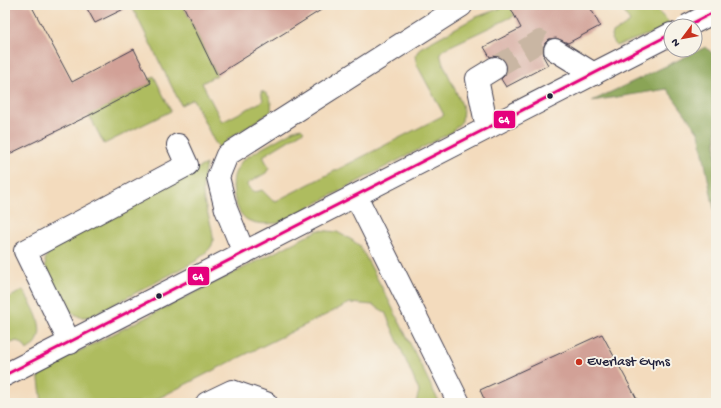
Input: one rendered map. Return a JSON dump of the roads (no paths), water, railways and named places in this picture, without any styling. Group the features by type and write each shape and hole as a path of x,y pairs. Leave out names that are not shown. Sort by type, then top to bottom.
{"street":[{"path":"244,253 226,209 218,177 227,154 461,6"},
{"path":"702,18 716,11"},
{"path":"5,375 663,38"},
{"path":"555,50 594,74"},
{"path":"487,128 477,79 495,68"},
{"path":"70,343 25,251 187,165 178,145"},
{"path":"356,196 459,403"},
{"path":"207,403 232,391 266,403"}],"tunnel":[{"path":"495,68 540,41 555,50"}],"railway":[{"path":"695,5 716,24"}],"place":[{"name":"Everlast Gyms","path":"579,362"}]}
